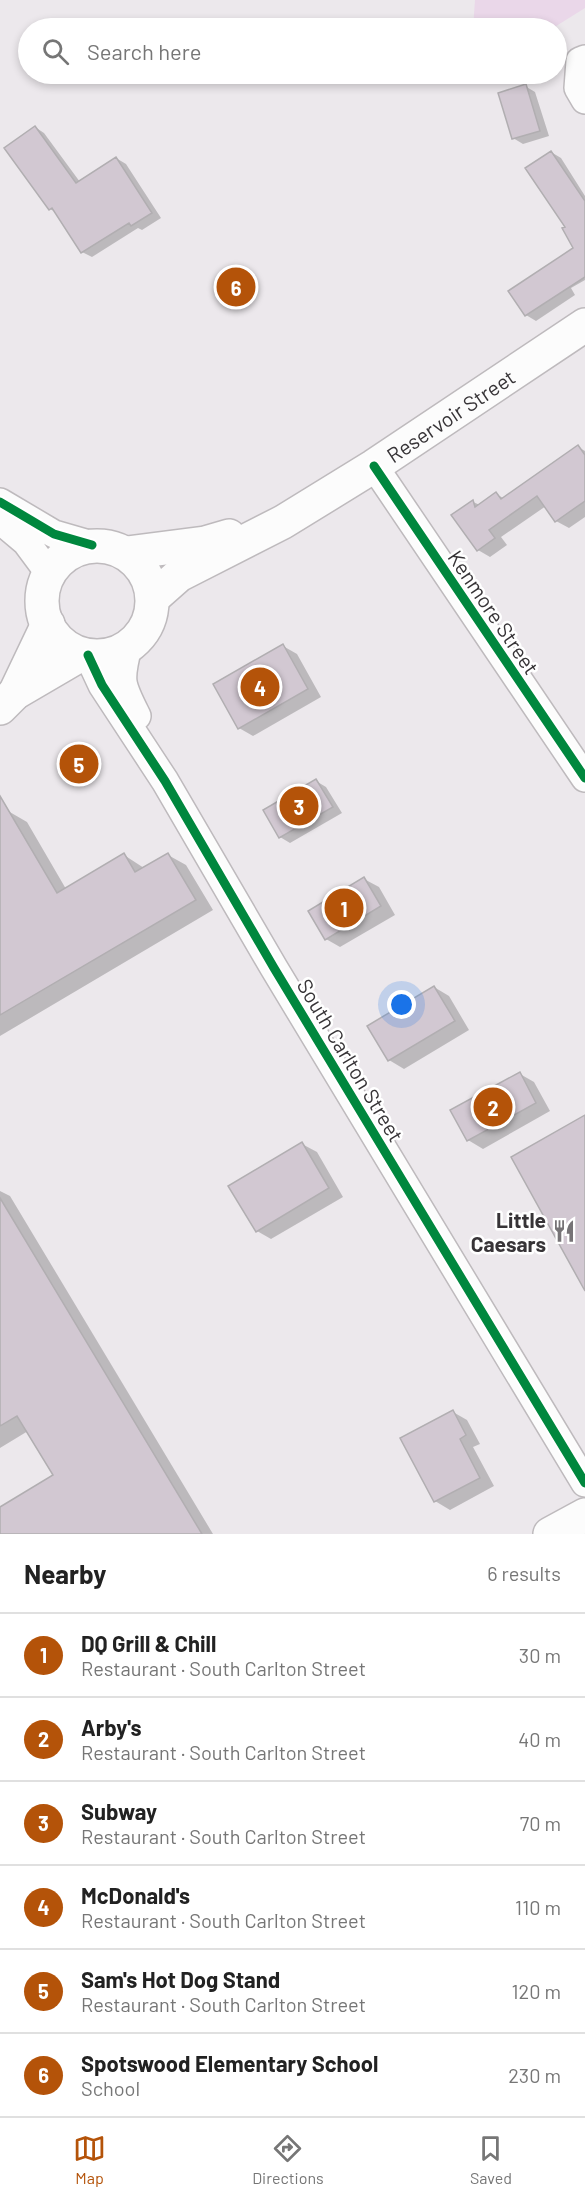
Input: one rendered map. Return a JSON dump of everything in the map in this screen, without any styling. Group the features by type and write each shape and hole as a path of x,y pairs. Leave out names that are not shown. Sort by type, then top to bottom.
{"main road":[{"name":"Reservoir Street","path":"153,598 179,575 283,522 374,466 585,325"},
{"name":"Reservoir Street","path":"127,553 205,543 283,522"},
{"path":"8,700 84,655 115,653 128,647 142,634 150,617 153,598 150,580 140,565 127,553 110,546 92,545 75,549 60,559 49,573 43,589 42,607 48,624 63,644 84,655"},
{"path":"8,700 48,624"},
{"path":"550,1534 585,1515"}],"street":[{"path":"585,59 580,61 578,88 585,100"},
{"name":"Kenmore Street","path":"374,466 585,778"},
{"path":"0,502 54,534 92,545"},
{"path":"0,520 26,542 49,573"},
{"name":"South Carlton Street","path":"128,647 121,675 123,689 165,781"},
{"name":"South Carlton Street","path":"84,655 165,781 274,968 585,1484"}],"shaded area":[{"path":"475,0 585,0 585,8 567,19 474,18"}],"building":[{"path":"526,84 540,131 512,139 498,93"},
{"path":"35,126 76,183 116,157 152,213 131,226 129,223 81,253 52,208 49,210 4,148"},
{"path":"551,151 585,201 585,277 525,316 508,291 573,248 562,228 565,227 525,168"},
{"path":"578,445 585,455 585,501 555,522 537,496 489,530 495,538 477,551 451,515 473,500 475,507 496,492 501,499"},
{"path":"283,644 308,689 238,729 213,684"},
{"path":"316,779 333,807 279,838 263,810"},
{"path":"0,796 57,893 124,853 135,872 168,853 196,900 0,1015"},
{"path":"364,877 381,906 325,940 308,911"},
{"path":"434,986 455,1021 388,1061 367,1026"},
{"path":"520,1072 536,1103 467,1141 450,1110"},
{"path":"585,1115 585,1291 511,1157"},
{"path":"302,1142 329,1188 256,1232 228,1186"},
{"path":"0,1198 202,1534 0,1534 0,1507 53,1475 17,1416 0,1426"},
{"path":"453,1410 466,1435 460,1439 480,1478 434,1502 400,1438"}],"cycle path":[{"path":"374,466 585,778"},
{"path":"0,502 54,534 92,545"},
{"path":"88,655 102,685 165,781 274,968 585,1483"}],"place":[{"name":"Spotswood Elementary School","path":"236,287"},
{"name":"McDonald's","path":"260,687"},
{"name":"Sam's Hot Dog Stand","path":"79,764"},
{"name":"Subway","path":"299,806"},
{"name":"DQ Grill & Chill","path":"344,908"},
{"name":"Arby's","path":"493,1107"},
{"name":"Little Caesars","path":"564,1231"}]}
